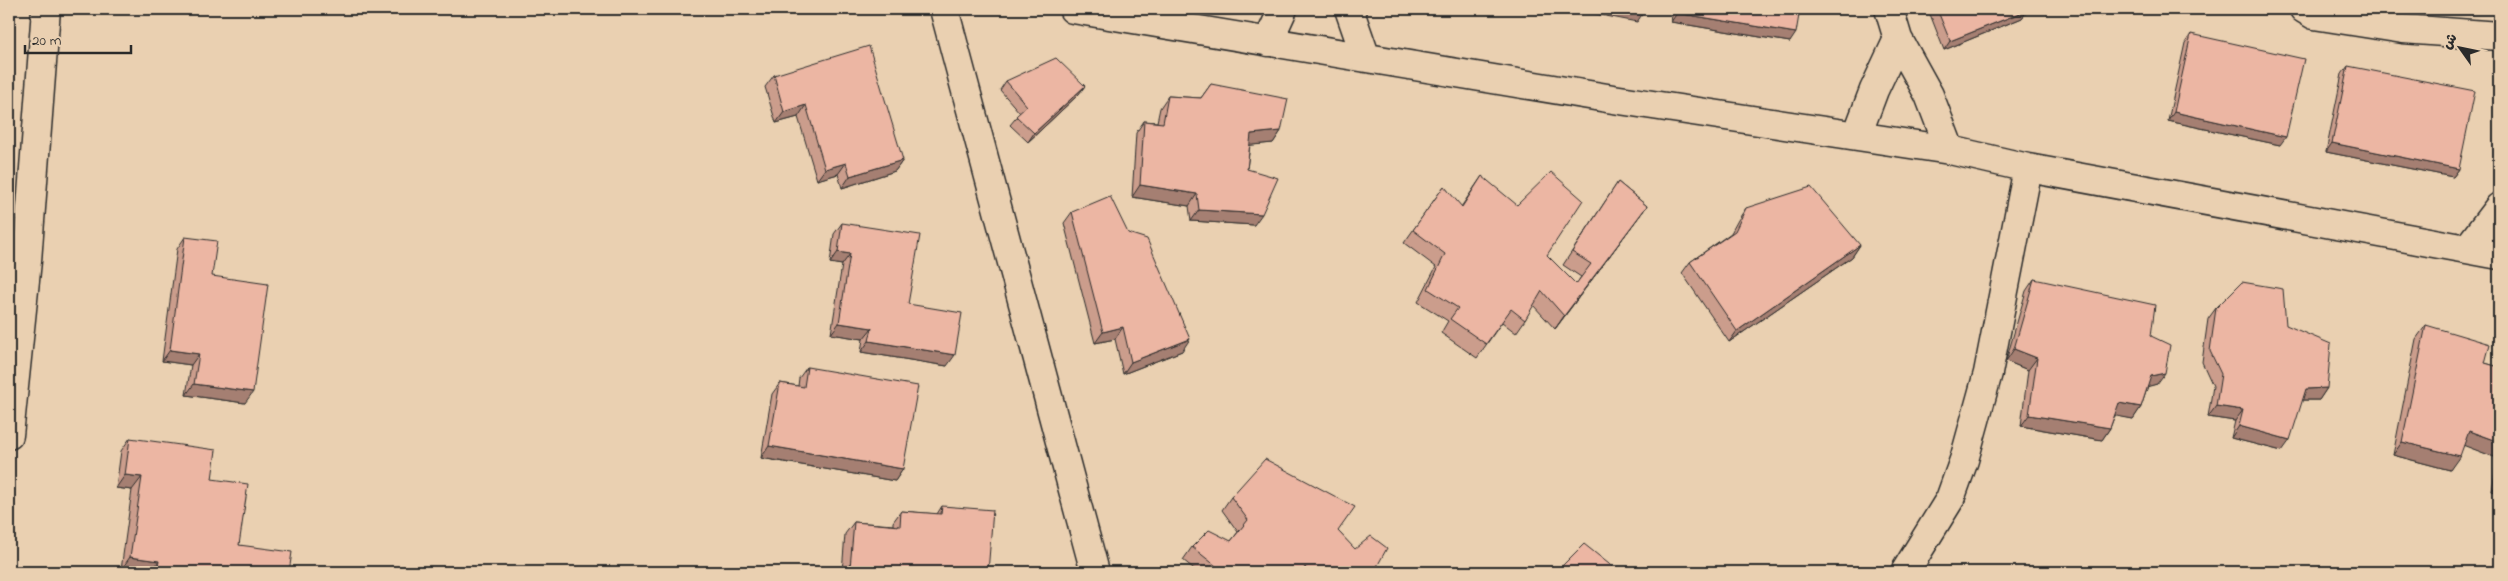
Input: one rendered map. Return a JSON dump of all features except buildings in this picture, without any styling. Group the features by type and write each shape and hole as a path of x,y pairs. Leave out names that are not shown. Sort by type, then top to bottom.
{"street":[{"path":"9,435 18,261 46,9"},
{"path":"944,9 1095,572"},
{"path":"1073,9 1613,99 1950,150 2028,168 2499,255"},
{"path":"1268,42 1282,9"},
{"path":"1349,9 1366,58"},
{"path":"1889,9 1898,39 1929,95 1950,150"},
{"path":"2304,9 2314,15 2403,29 2499,36"},
{"path":"1857,135 1874,90 1898,39"},
{"path":"1905,572 1950,499 1964,460 1988,373 2028,168"},
{"path":"2467,249 2499,207"}]}
